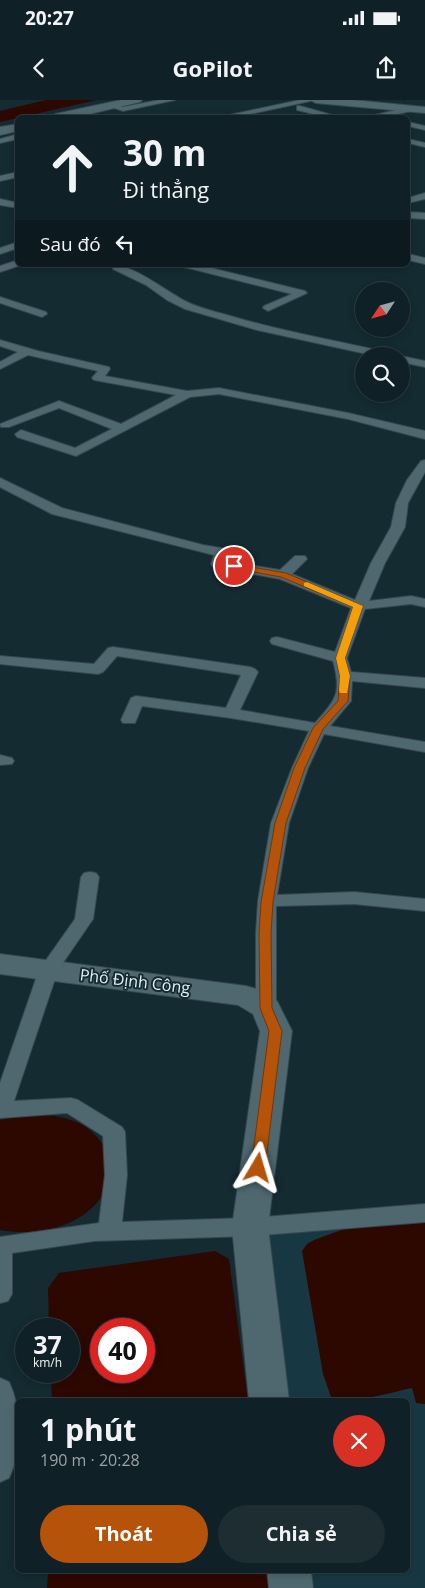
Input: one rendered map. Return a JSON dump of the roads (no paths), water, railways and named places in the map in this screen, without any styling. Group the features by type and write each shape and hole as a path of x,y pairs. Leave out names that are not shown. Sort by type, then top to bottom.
{"street":[{"path":"61,115 80,106 109,105 136,100"},
{"path":"316,100 425,110"},
{"path":"0,131 15,128"},
{"name":"Phố Định Công","path":"0,964 246,996 266,1008"},
{"path":"266,1008 276,1031 250,1227 270,1398"},
{"path":"289,1573 291,1588"}],"lane":[{"path":"123,109 171,100"},
{"path":"268,100 298,105 330,115"},
{"path":"236,115 298,105 310,100"},
{"path":"109,105 140,114"},
{"path":"380,115 409,109"},
{"path":"410,125 425,130"},
{"path":"410,134 425,130"},
{"path":"0,140 15,137"},
{"path":"410,141 425,145"},
{"path":"0,178 15,173"},
{"path":"410,200 425,196"},
{"path":"0,202 15,205"},
{"path":"410,215 425,216"},
{"path":"0,251 15,246"},
{"path":"410,257 425,261"},
{"path":"0,269 15,264"},
{"path":"195,267 302,293 268,308"},
{"path":"116,268 132,270 178,302 189,307 257,327 355,348"},
{"path":"0,300 42,314"},
{"path":"0,343 106,369 98,378 186,394 219,392 348,416 425,434"},
{"path":"0,366 27,351"},
{"path":"410,361 425,364"},
{"path":"21,434 76,452 186,394"},
{"path":"5,425 59,404 121,428"},
{"path":"266,1008 265,933 267,902 280,823 300,768 318,728 343,701 345,676 340,658 358,606 378,562 398,527 402,503 413,480 425,464"},
{"path":"0,482 57,511 203,549 222,552 218,564 283,575 358,606 411,600 425,603"},
{"path":"283,575 300,559"},
{"path":"277,641 340,658"},
{"path":"0,660 98,669 113,651 250,672 231,713"},
{"path":"345,676 386,678 425,683"},
{"path":"129,720 136,701 231,713 425,747"},
{"path":"90,877 84,919 49,970 0,1110 71,1105 114,1132 116,1175 109,1232"},
{"path":"267,902 354,898 425,906"},
{"path":"0,1294 0,1246 94,1232 250,1227 425,1213"},
{"path":"0,1389 9,1419 0,1470"}]}
